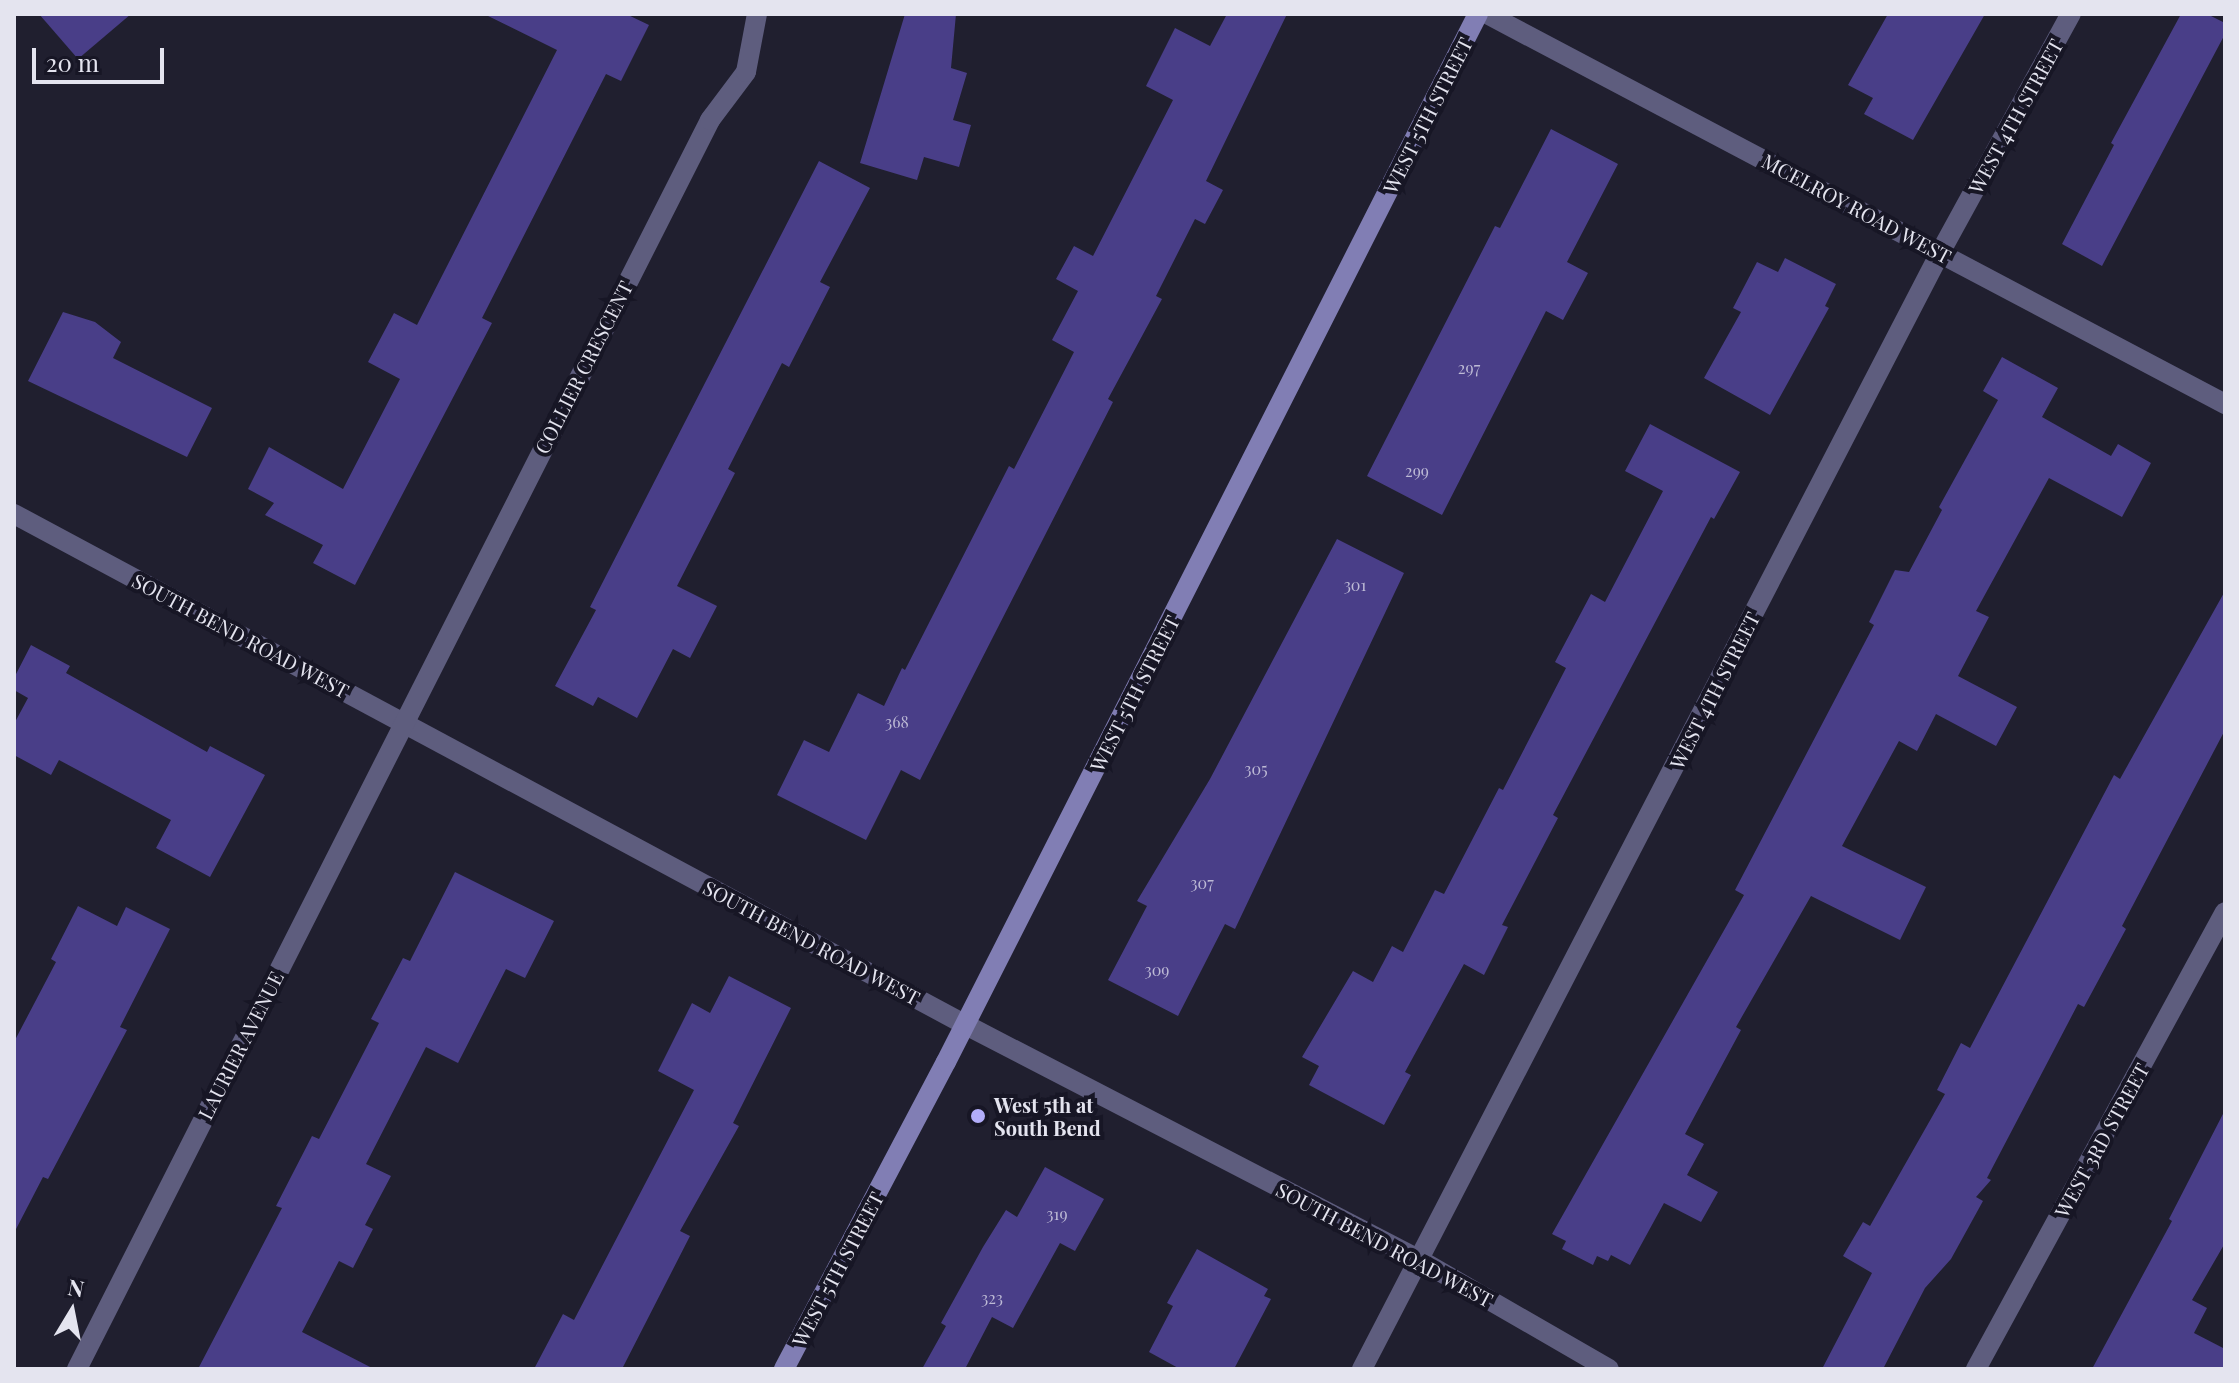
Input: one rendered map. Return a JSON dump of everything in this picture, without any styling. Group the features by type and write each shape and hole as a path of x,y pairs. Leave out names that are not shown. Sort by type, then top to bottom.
{"main road":[{"name":"WEST 5TH STREET","path":"784,1369 966,1025 1478,14"}],"street":[{"name":"COLLIER CRESCENT","path":"403,721 710,120 746,72 757,14"},
{"name":"MCELROY ROAD WEST","path":"1487,14 1941,251 2225,404"},
{"name":"WEST 4TH STREET","path":"1362,1369 1941,251 2071,14"},
{"name":"SOUTH BEND ROAD WEST","path":"14,514 966,1025 1420,1260 1609,1369"},
{"name":"LAURIER AVENUE","path":"77,1369 403,721"},
{"name":"WEST 3RD STREET","path":"1976,1369 2225,912"}],"building":[{"path":"39,14 131,14 78,59"},
{"path":"484,14 626,14 649,25 621,81 606,74 482,318 492,323 355,585 313,563 323,545 265,515 274,503 248,489 269,447 343,489 400,379 368,362 394,313 417,325 557,50"},
{"path":"905,14 956,14 951,68 967,73 953,120 971,125 959,167 924,157 917,180 860,163"},
{"path":"1227,14 1287,14 1206,181 1223,190 1205,224 1195,219 1156,296 1162,299 1108,399 1113,402 920,780 901,770 866,840 777,795 804,740 829,752 858,693 884,706 902,668 905,670 1009,466 1014,469 1074,352 1052,340 1078,291 1056,279 1074,246 1093,256 1173,100 1146,86 1175,28 1210,46"},
{"path":"1888,14 1985,14 1913,140 1864,114 1873,98 1848,85"},
{"path":"2181,14 2207,14 2225,23 2225,34 2102,266 2062,244 2114,145 2111,143"},
{"path":"1551,129 1618,164 1567,262 1588,273 1563,320 1546,311 1442,515 1367,476 1495,226 1500,228"},
{"path":"819,161 870,188 820,282 830,287 789,367 782,363 728,469 735,473 677,586 717,606 690,658 673,649 637,718 598,697 593,706 555,686 596,610 590,607"},
{"path":"1785,258 1836,284 1825,306 1829,308 1770,415 1704,378 1741,312 1733,308 1757,262 1778,272"},
{"path":"63,312 95,322 121,342 113,358 212,408 187,457 28,381"},
{"path":"2002,357 2058,388 2042,417 2111,456 2118,444 2151,463 2122,517 2049,478 1976,611 1989,617 1958,676 2017,707 1996,746 1936,714 1917,751 1899,741 1842,846 1926,887 1900,940 1811,896 1736,1027 1741,1030 1685,1134 1704,1144 1687,1175 1718,1192 1701,1222 1664,1203 1630,1265 1611,1255 1608,1261 1597,1256 1593,1265 1562,1249 1566,1241 1552,1234 1744,895 1735,890 1874,625 1869,622 1895,570 1909,572 1942,510 1939,507 1998,400 1983,391"},
{"path":"1650,424 1740,472 1714,519 1711,517 1553,815 1558,818 1502,925 1508,927 1484,975 1464,964 1405,1072 1411,1075 1384,1125 1309,1085 1319,1066 1302,1057 1353,971 1373,982 1392,946 1403,952 1435,890 1444,894 1499,788 1503,790 1566,668 1555,662 1591,594 1605,602 1663,491 1625,471"},
{"path":"1337,539 1404,573 1235,929 1225,924 1178,1016 1108,980 1147,906 1137,901 1210,779"},
{"path":"2225,591 2225,730 2122,926 2126,929 2084,1007 2078,1004 1987,1178 1991,1180 1976,1197 1983,1201 1951,1259 1925,1288 1883,1369 1822,1369 1872,1273 1843,1256 1863,1222 1870,1226 1945,1094 1937,1090 1961,1043 1970,1048 2114,775 2120,779"},
{"path":"31,645 70,666 66,673 207,752 210,746 265,775 210,877 156,848 171,820 59,760 51,775 14,755 14,724 28,698 14,690 14,678"},
{"path":"455,872 554,921 525,978 506,969 458,1063 426,1047 366,1164 391,1176 365,1225 373,1229 353,1268 339,1261 302,1332 374,1369 198,1369 282,1208 276,1206 312,1136 319,1139 379,1023 371,1019 403,958 410,961"},
{"path":"78,906 117,926 126,907 170,929 120,1027 127,1030 48,1179 43,1177 14,1233 14,1042 56,962 51,959"},
{"path":"729,976 791,1008 733,1123 739,1126 680,1231 690,1236 622,1369 534,1369 563,1314 574,1320 694,1090 658,1071 692,1003 710,1013"},
{"path":"2225,1110 2225,1243 2192,1300 2207,1308 2194,1333 2225,1349 2225,1369 2092,1369 2172,1221 2169,1219"},
{"path":"1045,1167 1104,1199 1075,1251 1060,1243 1013,1328 992,1317 965,1369 922,1369 946,1326 941,1323 983,1247 1006,1210 1017,1217"},
{"path":"1197,1249 1268,1289 1264,1296 1271,1299 1234,1369 1180,1369 1149,1352 1173,1306 1167,1303"}],"place":[{"name":"West 5th at South Bend","path":"978,1116"}]}
